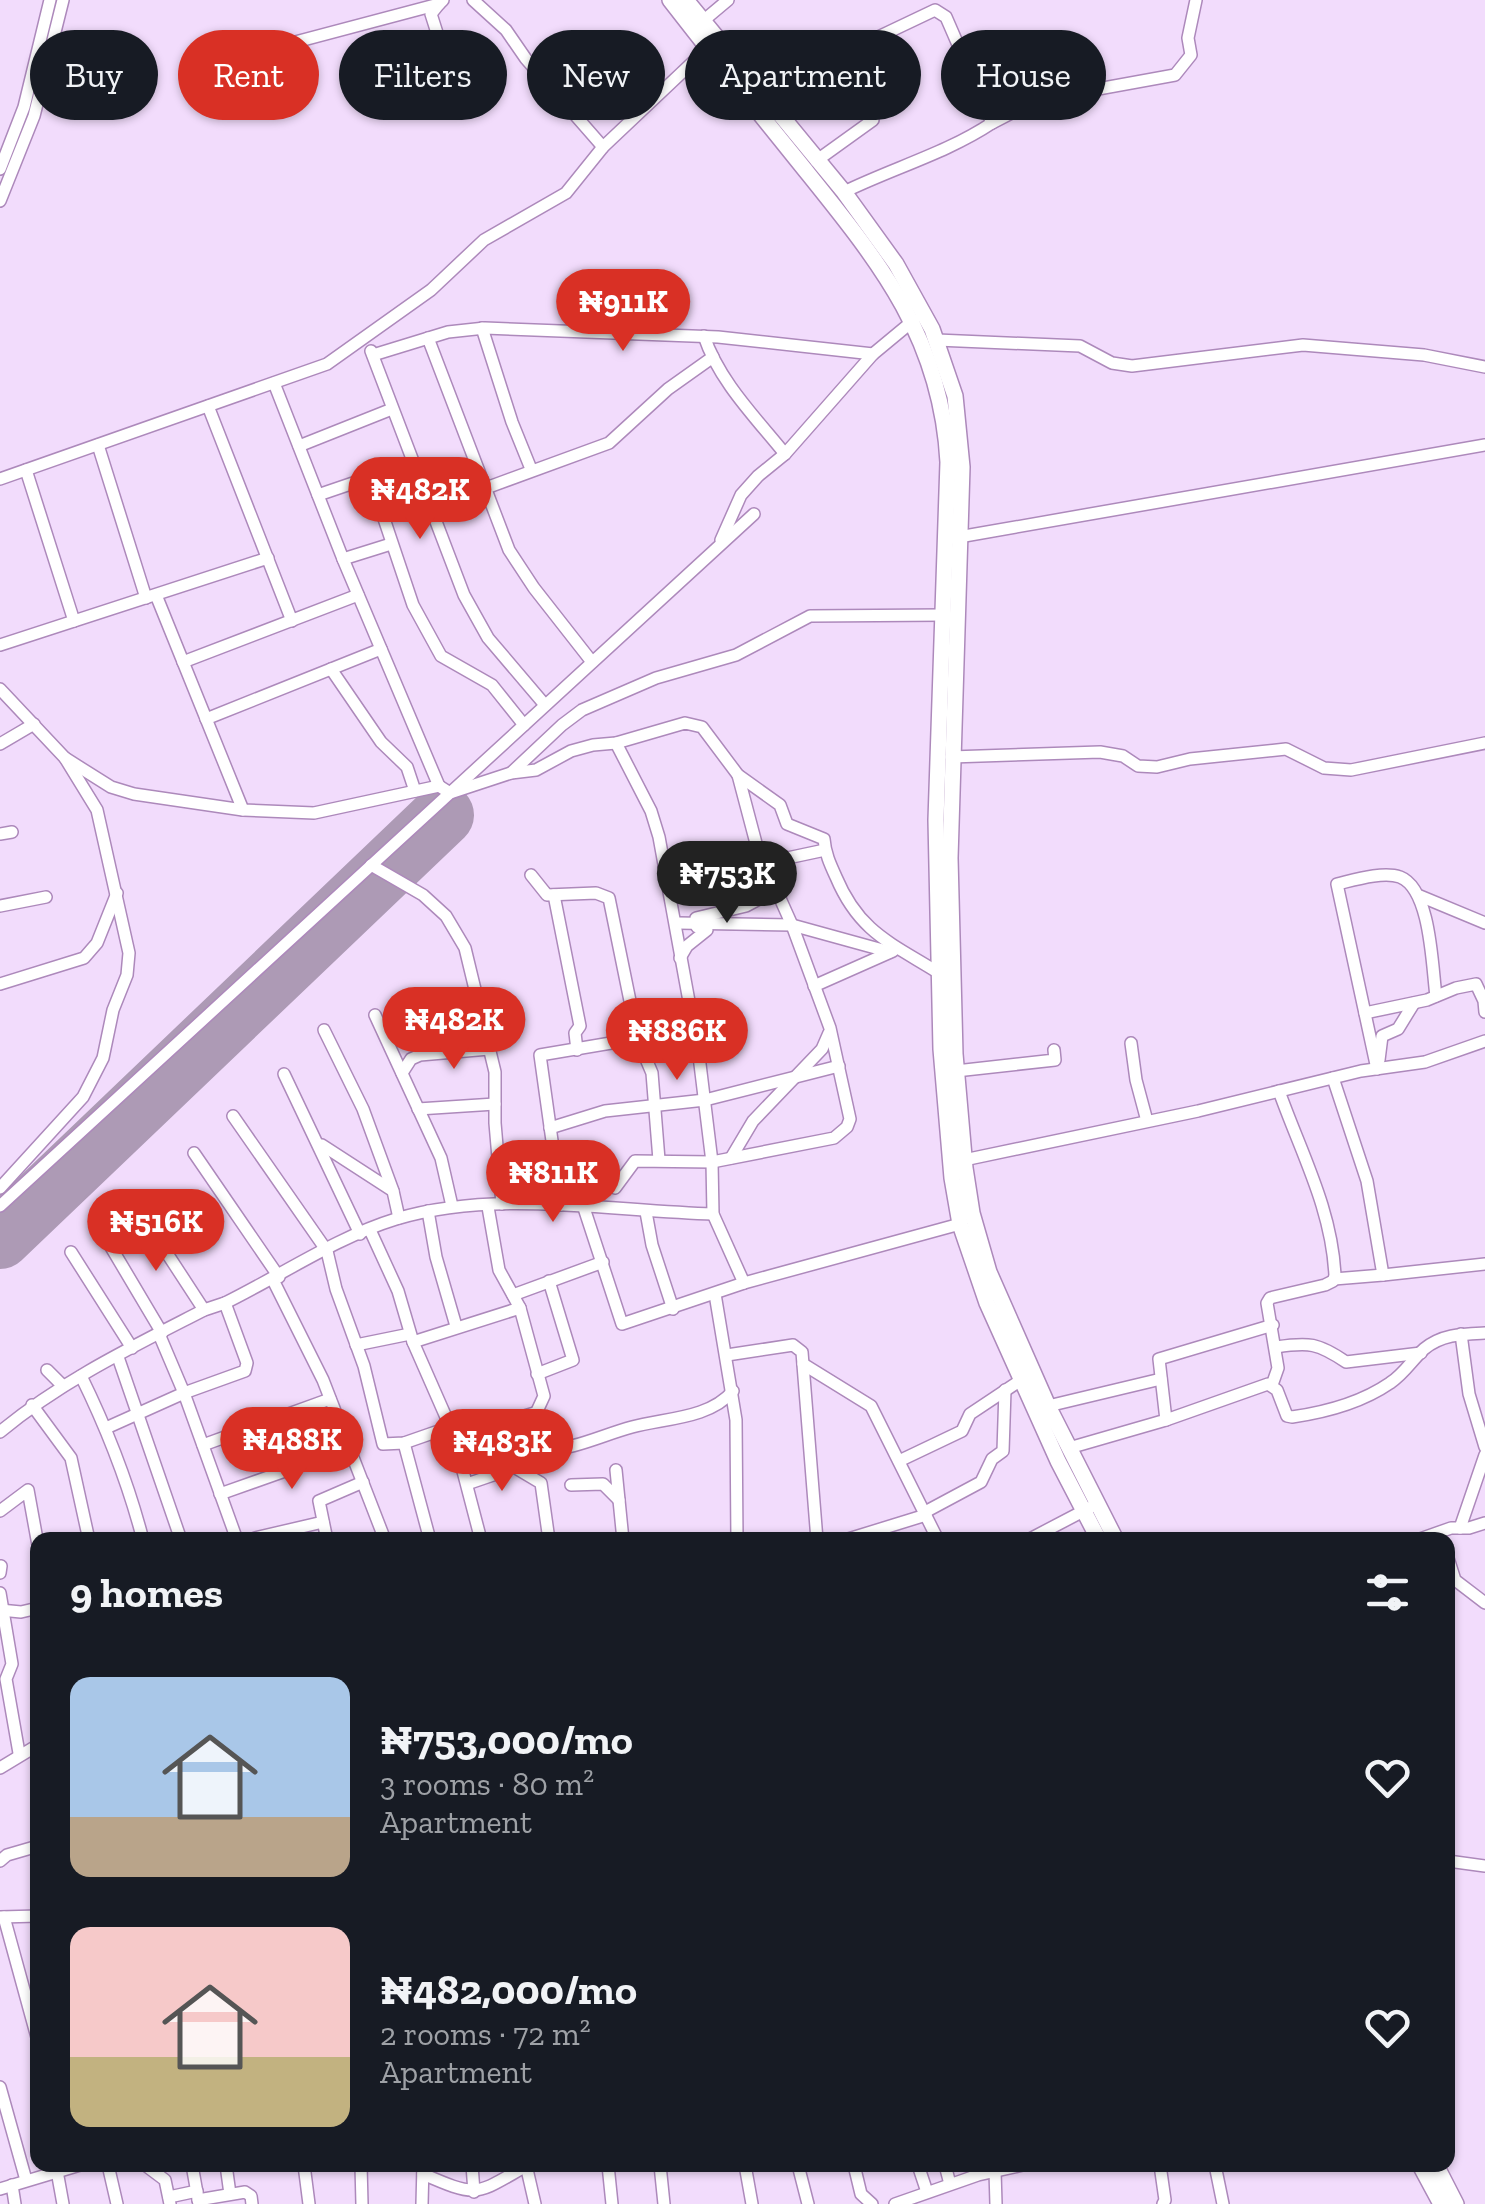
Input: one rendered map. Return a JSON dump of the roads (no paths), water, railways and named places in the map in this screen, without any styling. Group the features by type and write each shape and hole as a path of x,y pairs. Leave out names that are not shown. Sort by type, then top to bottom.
{"highway":[{"path":"670,0 701,30"},
{"path":"686,0 698,26"},
{"path":"771,120 870,250 914,320 934,372 944,418 953,538 950,858 956,1072 964,1160 972,1213 986,1261 1069,1448 1097,1532"},
{"path":"780,120 844,192 910,286 937,340 959,418 962,467 943,615 936,820 948,1145 960,1224 987,1303 1021,1380 1091,1508 1110,1532"},
{"path":"1424,2172 1441,2204"},
{"path":"1440,2172 1456,2204"}],"street":[{"path":"0,170 24,107 50,0"},
{"path":"0,201 34,116 62,0"},
{"path":"473,0 506,30 526,59 604,147"},
{"path":"698,26 728,0"},
{"path":"844,192 962,143 1060,88 1098,89 1175,75 1190,55 1188,38 1196,0"},
{"path":"319,35 441,2"},
{"path":"436,30 431,14 441,2"},
{"path":"816,160 873,120 870,48 874,39 936,10 946,17 992,123"},
{"path":"0,479 327,364 431,290 484,240 566,193 604,147 685,70"},
{"path":"718,546 741,495 785,454 873,354 914,320"},
{"path":"372,354 482,328 704,336 873,354"},
{"path":"482,328 531,469"},
{"path":"704,336 735,392 785,454"},
{"path":"366,338 454,574 488,638 545,705"},
{"path":"428,338 509,550 592,662"},
{"path":"937,340 1080,346 1112,363 1132,366 1303,344 1435,357 1485,368"},
{"path":"486,488 610,443 668,389 713,358"},
{"path":"274,383 380,649 444,789"},
{"path":"208,406 292,621"},
{"path":"299,446 392,409"},
{"path":"98,444 151,596 183,662 243,810"},
{"path":"953,538 1485,444"},
{"path":"318,496 412,463"},
{"path":"26,470 74,621"},
{"path":"370,478 412,605 441,656 492,684 524,725"},
{"path":"0,1206 371,865 444,789 524,725 754,514"},
{"path":"343,558 391,544"},
{"path":"0,645 268,558"},
{"path":"183,662 358,595"},
{"path":"511,772 582,710 656,678 736,654 810,616 943,615"},
{"path":"206,719 380,649"},
{"path":"331,669 382,742 406,767 415,791"},
{"path":"0,689 65,758 97,810 128,964 103,1058 83,1097 3,1186"},
{"path":"65,758 111,786 134,794 243,810 314,813 536,770 572,750 616,743 685,723 702,727 738,775 776,800 784,810 787,824 824,839 824,850 864,925 894,950 939,973"},
{"path":"0,744 34,724"},
{"path":"616,743 651,811 676,923 705,1100 713,1214 744,1283"},
{"path":"951,756 1100,752 1123,756 1138,766 1157,767 1190,759 1286,748 1324,768 1352,770 1485,743"},
{"path":"615,1188 635,1162 712,1162 840,1134 850,1118 830,1028 792,926 756,847 738,775"},
{"path":"664,866 756,847"},
{"path":"764,863 824,850"},
{"path":"371,865 423,895 452,924 465,948 495,1072 502,1204"},
{"path":"531,875 543,892 596,893 609,898 638,1040 652,1073 659,1160"},
{"path":"1378,1069 1337,884 1380,876 1400,877 1416,888 1436,996"},
{"path":"676,923 746,906 776,890"},
{"path":"0,984 84,958 97,943 116,893"},
{"path":"554,895 580,1026 575,1033 578,1050"},
{"path":"1420,896 1485,924"},
{"path":"0,906 46,897"},
{"path":"676,923 792,926 894,950"},
{"path":"676,923 706,930 687,946 680,958"},
{"path":"814,986 894,950"},
{"path":"1364,1013 1414,1003 1480,981 1485,1012"},
{"path":"1378,1069 1382,1036 1398,1028 1414,1003"},
{"path":"375,1014 441,1158 452,1206"},
{"path":"731,1158 753,1121 827,1042 830,1028"},
{"path":"562,1205 540,1056 694,1029"},
{"path":"324,1030 363,1109 400,1218"},
{"path":"964,1160 1333,1078 1425,1062 1485,1042"},
{"path":"1131,1043 1147,1122"},
{"path":"402,1073 411,1059 420,1055 489,1049"},
{"path":"956,1072 1054,1060 1054,1050"},
{"path":"550,1128 605,1112 705,1100 840,1066"},
{"path":"284,1074 398,1291 412,1338 454,1431 478,1532"},
{"path":"1333,1078 1367,1181 1383,1275"},
{"path":"1279,1091 1319,1189 1332,1248 1334,1279"},
{"path":"418,1109 495,1104"},
{"path":"233,1116 327,1251 382,1444 404,1443 538,1412"},
{"path":"318,1142 394,1191"},
{"path":"194,1153 276,1278 330,1399 382,1532"},
{"path":"0,1170 3,1186"},
{"path":"0,1432 32,1405 160,1333 400,1218 452,1206 502,1204 713,1214"},
{"path":"467,1484 502,1472 510,1463 544,1396 520,1308 498,1270 488,1206"},
{"path":"584,1208 622,1324 744,1283 960,1224"},
{"path":"428,1211 436,1258 456,1326"},
{"path":"646,1212 652,1245 673,1309"},
{"path":"142,1215 204,1310"},
{"path":"105,1237 160,1333 233,1532"},
{"path":"70,1252 132,1348"},
{"path":"513,1295 602,1262"},
{"path":"1485,1264 1334,1279 1270,1298 1267,1303 1278,1368 1272,1385 1287,1416 1301,1416 1366,1398 1395,1380 1436,1342 1461,1334 1485,1333"},
{"path":"537,1374 572,1360 549,1282"},
{"path":"716,1294 736,1420 737,1532"},
{"path":"106,1428 248,1368 225,1303"},
{"path":"356,1344 412,1338 520,1308"},
{"path":"1166,1420 1159,1359 1272,1325"},
{"path":"1461,1334 1469,1394 1485,1446"},
{"path":"1276,1347 1304,1342 1324,1346 1346,1362 1421,1353"},
{"path":"727,1355 794,1345 802,1352 816,1532"},
{"path":"118,1357 178,1532"},
{"path":"803,1364 871,1406 934,1532"},
{"path":"46,1370 63,1386"},
{"path":"81,1376 130,1490 141,1532"},
{"path":"1048,1406 1160,1378"},
{"path":"899,1461 962,1431 970,1414 1021,1380"},
{"path":"1069,1448 1272,1385"},
{"path":"869,1532 926,1514 982,1482 992,1459 1003,1451 1005,1390"},
{"path":"472,1442 520,1448 570,1448 634,1426 696,1412 724,1401 733,1391"},
{"path":"203,1445 330,1399"},
{"path":"32,1405 71,1458 87,1532"},
{"path":"454,1431 541,1482 547,1532"},
{"path":"404,1443 428,1532"},
{"path":"220,1494 350,1448"},
{"path":"1460,1528 1485,1455"},
{"path":"616,1470 622,1532"},
{"path":"325,1532 318,1507 322,1498 363,1482"},
{"path":"571,1484 603,1484 619,1500"},
{"path":"0,1511 28,1490 36,1532"},
{"path":"1044,1532 1091,1508"},
{"path":"280,1532 323,1522"},
{"path":"1450,1532 1485,1523"},
{"path":"0,1573 1,1566"},
{"path":"1455,1580 1485,1603"},
{"path":"0,1593 12,1664 6,1679 19,1754"},
{"path":"2,1609 30,1610"},
{"path":"0,1768 19,1754 30,1751"},
{"path":"2,1854 30,1848"},
{"path":"1455,1862 1485,1866"},
{"path":"30,1916 2,1917 30,2013"},
{"path":"0,2087 26,2180"},
{"path":"15,2204 6,2187 57,2172 64,2204"},
{"path":"109,2172 116,2204"},
{"path":"151,2172 166,2180 170,2200 248,2193 252,2204"},
{"path":"193,2172 198,2198"},
{"path":"227,2172 230,2194"},
{"path":"305,2172 309,2204"},
{"path":"361,2172 362,2204"},
{"path":"422,2204 423,2172"},
{"path":"428,2172 474,2192 488,2189 516,2172"},
{"path":"473,2172 474,2192"},
{"path":"528,2172 535,2204"},
{"path":"608,2172 609,2204"},
{"path":"661,2172 664,2204"},
{"path":"746,2172 752,2204"},
{"path":"800,2172 808,2204"},
{"path":"855,2172 859,2199 872,2204"},
{"path":"920,2172 927,2192"},
{"path":"947,2172 950,2184"},
{"path":"897,2204 972,2172"},
{"path":"995,2172 996,2204"},
{"path":"1161,2172 1163,2204"},
{"path":"1217,2172 1223,2204"}]}
